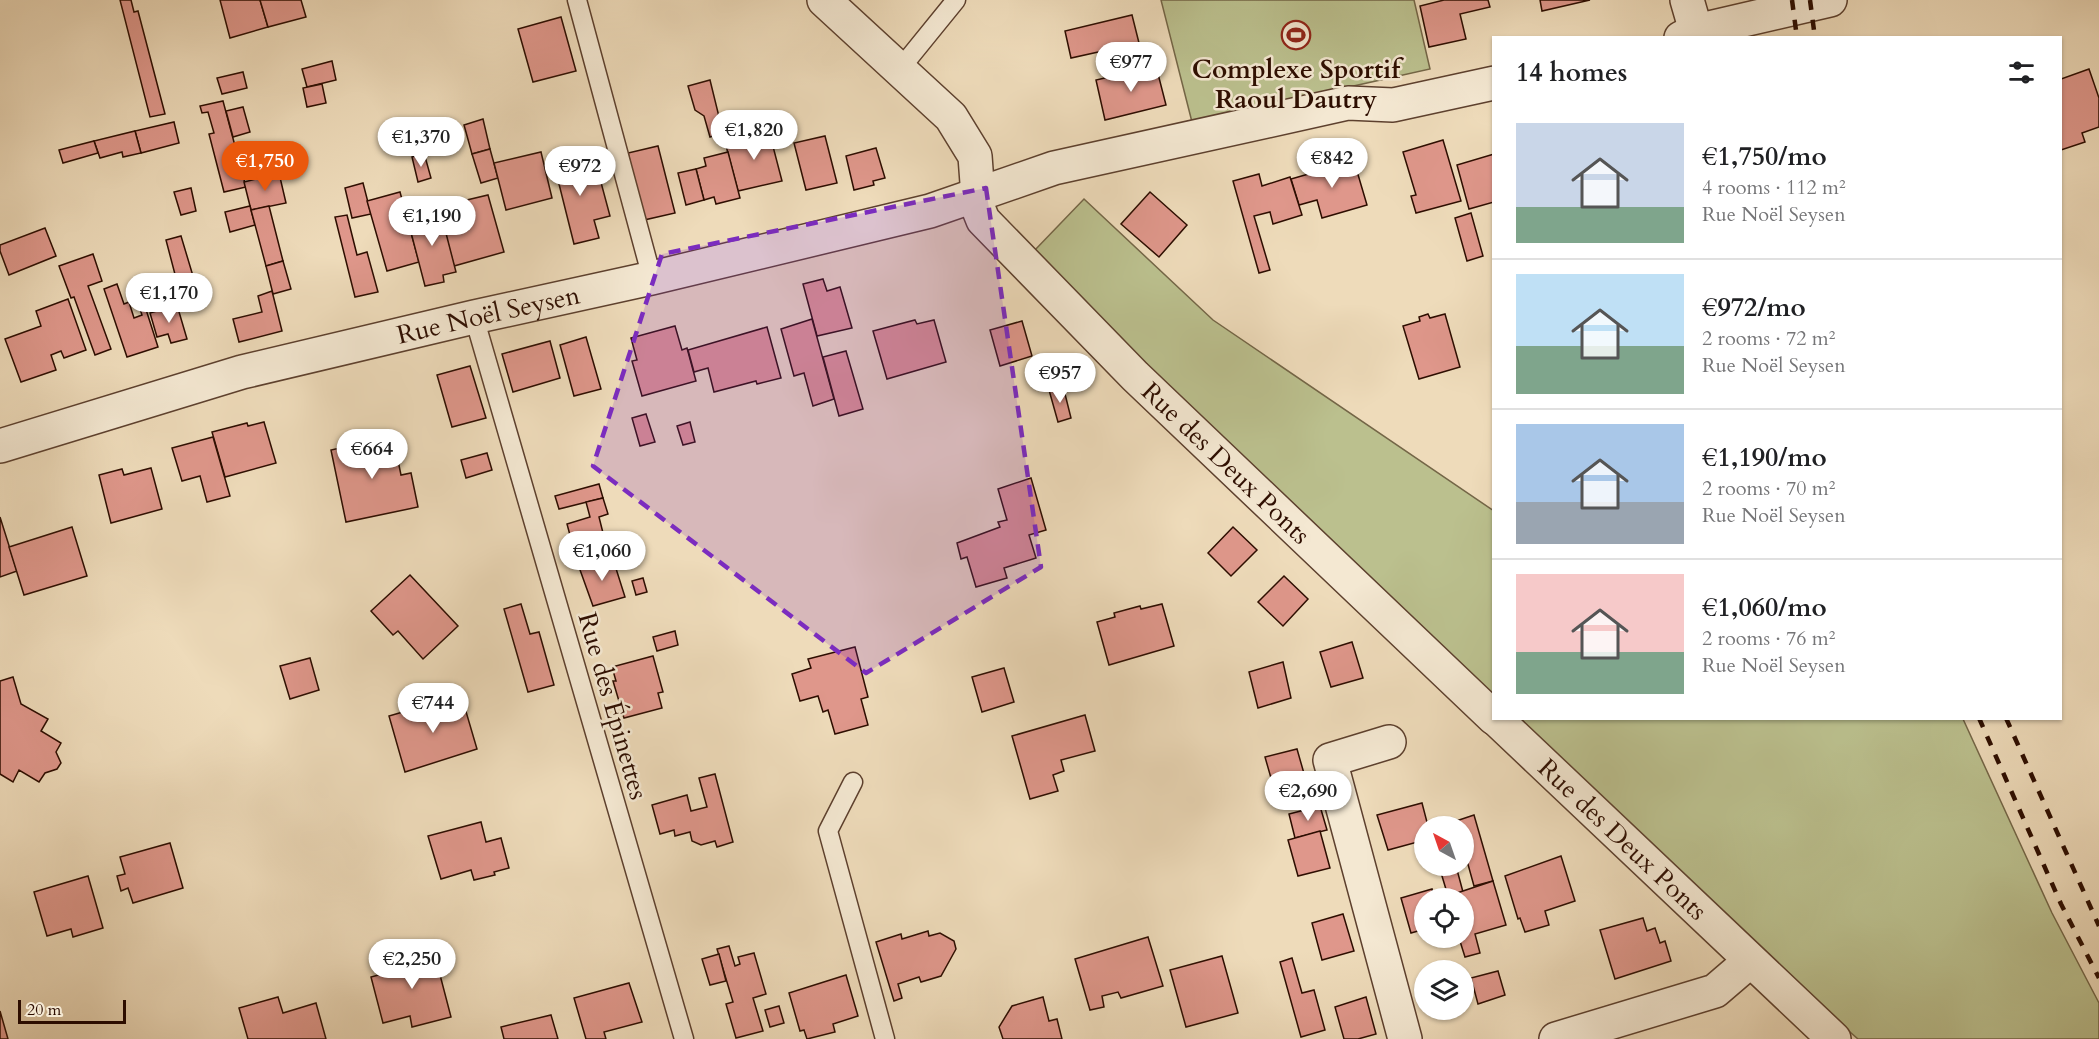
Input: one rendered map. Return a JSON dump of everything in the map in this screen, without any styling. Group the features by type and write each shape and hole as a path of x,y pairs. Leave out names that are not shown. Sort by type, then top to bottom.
{"street":[{"name":"Rue des Deux Ponts","path":"824,0 951,117 975,156 979,210 983,220 1135,376 1492,716"},
{"path":"1687,0 1688,34 1830,0"},
{"name":"Rue Noël Seysen","path":"0,446 242,372 652,278 930,211 1054,168 1348,103 1393,105 1492,83"},
{"name":"Rue des Deux Ponts","path":"1496,720 1834,1039"},
{"path":"1389,742 1330,760 1405,1039"},
{"path":"1556,1039 1714,991 1750,961"}],"lane":[{"path":"577,0 652,278"},
{"path":"900,69 956,0"},
{"name":"Rue des Épinettes","path":"474,317 684,1039"},
{"path":"853,782 828,831 885,1039"}],"highlighted area":[{"path":"986,188 1041,567 866,673 593,466 662,254"}],"green space":[{"name":"Complexe Sportif Raoul Dautry","path":"1161,0 1414,0 1430,69 1192,122"},
{"path":"1084,199 1213,320 1492,510 1492,695 1147,365 1034,251"},
{"path":"1517,720 1963,720 2052,913 2099,1003 2099,1039 1858,1039 1770,962"}],"building":[{"path":"120,0 131,0 134,12 138,11 165,114 150,117"},
{"path":"220,0 260,0 268,27 230,38"},
{"path":"260,0 301,0 306,17 268,27"},
{"path":"1444,0 1488,0 1490,7 1460,14 1466,39 1429,47 1420,6"},
{"path":"1540,0 1590,0 1542,11"},
{"path":"1132,15 1139,43 1071,58 1065,31"},
{"path":"561,17 576,71 533,82 518,29"},
{"path":"332,61 336,80 307,87 302,69"},
{"path":"1156,66 1166,105 1105,120 1096,80"},
{"path":"2089,69 2099,98 2099,127 2082,133 2085,142 2062,150 2062,79"},
{"path":"243,72 247,88 222,94 217,78"},
{"path":"710,80 723,133 710,137 704,116 695,110 688,86"},
{"path":"322,84 326,103 307,107 303,88"},
{"path":"223,101 246,187 224,192 209,134 214,133 208,112 202,113 200,106"},
{"path":"243,107 250,132 233,137 226,111"},
{"path":"483,119 490,149 472,154 464,125"},
{"path":"174,122 179,143 141,153 135,131"},
{"path":"135,131 141,153 123,157 122,152 100,158 94,141"},
{"path":"769,131 782,181 738,191 725,142"},
{"path":"825,136 837,183 806,190 794,143"},
{"path":"1443,140 1461,201 1416,213 1411,196 1416,195 1403,152"},
{"path":"94,141 98,153 63,163 59,150"},
{"path":"658,146 675,213 644,220 628,153"},
{"path":"876,148 885,178 873,181 874,185 854,190 846,156"},
{"path":"490,149 498,178 481,183 472,154"},
{"path":"572,150 575,160 581,159 586,179 599,175 610,216 594,220 599,238 574,244 552,156"},
{"path":"541,152 552,198 506,210 494,163"},
{"path":"728,152 740,198 716,204 714,197 704,200 696,169 706,166 704,158"},
{"path":"424,153 431,178 418,182 412,157"},
{"path":"1492,155 1492,203 1469,209 1457,165"},
{"path":"1354,161 1367,205 1322,218 1317,200 1299,205 1291,179"},
{"path":"696,169 704,200 686,205 678,173"},
{"path":"279,173 286,203 251,210 244,182"},
{"path":"1259,174 1262,186 1290,177 1302,215 1273,224 1270,212 1254,216 1270,270 1259,273 1233,181"},
{"path":"363,183 371,214 352,218 345,188"},
{"path":"191,188 196,211 181,215 174,192"},
{"path":"400,192 419,262 387,271 367,201"},
{"path":"1150,192 1187,225 1159,257 1121,224"},
{"path":"488,195 504,252 454,266 441,217 457,212 454,203"},
{"path":"250,206 255,225 230,232 225,212"},
{"path":"269,206 283,261 266,266 251,210"},
{"path":"440,210 456,272 443,275 444,282 425,286 407,217"},
{"path":"1471,213 1483,256 1467,261 1455,218"},
{"path":"347,215 357,255 367,252 378,292 355,297 335,217"},
{"path":"45,228 56,256 9,275 0,245"},
{"path":"181,236 199,296 182,301 166,240"},
{"path":"93,254 102,281 88,286 111,349 95,355 74,297 71,298 59,266"},
{"path":"283,261 291,289 273,294 266,266"},
{"path":"823,279 827,291 840,287 852,328 817,336 803,284"},
{"path":"117,284 124,304 129,302 134,318 142,315 137,300 142,297 158,347 127,357 104,289"},
{"path":"272,291 282,331 239,342 233,319 262,312 258,296"},
{"path":"68,299 86,350 64,358 61,351 51,355 56,370 21,382 5,339 41,326 36,311"},
{"path":"177,305 187,339 171,343 168,334 157,337 150,313"},
{"path":"1428,314 1430,318 1445,314 1460,367 1419,379 1403,326 1420,321 1419,317"},
{"path":"812,319 834,399 813,406 804,373 794,376 781,329"},
{"path":"915,320 917,324 934,320 946,362 887,379 873,331"},
{"path":"1022,321 1032,356 1000,366 990,330"},
{"path":"675,326 682,350 687,348 696,381 642,396 632,361 637,360 631,338"},
{"path":"767,327 781,378 757,384 756,381 714,392 708,368 694,372 688,350"},
{"path":"586,337 601,389 574,396 560,345"},
{"path":"550,341 560,378 513,392 502,354"},
{"path":"846,351 863,409 839,416 823,357"},
{"path":"470,366 486,418 452,427 437,375"},
{"path":"1063,386 1071,418 1058,422 1049,390"},
{"path":"646,414 655,442 640,446 632,418"},
{"path":"264,422 276,463 225,477 212,432 247,423 248,426"},
{"path":"690,422 695,442 683,445 677,426"},
{"path":"393,436 401,475 411,473 418,507 346,522 331,450"},
{"path":"213,437 230,496 207,502 200,476 182,481 172,448"},
{"path":"487,453 492,470 466,478 461,460"},
{"path":"151,468 162,509 111,523 99,475 122,469 124,475"},
{"path":"1031,478 1046,530 1029,535 1036,558 1004,568 1007,578 976,587 967,557 961,559 957,543 1000,527 998,522 1007,520 998,489"},
{"path":"599,484 603,498 559,509 555,496"},
{"path":"603,498 608,514 599,517 606,545 575,554 567,524 590,517 586,502"},
{"path":"0,517 17,571 0,577"},
{"path":"72,527 87,576 24,595 9,547"},
{"path":"1233,527 1257,550 1231,576 1208,553"},
{"path":"613,559 625,597 593,606 579,567"},
{"path":"410,575 458,626 423,659 398,631 393,635 371,611"},
{"path":"1284,576 1308,599 1283,626 1258,602"},
{"path":"643,578 647,592 636,595 632,581"},
{"path":"521,604 530,634 539,632 554,685 528,692 504,609"},
{"path":"1162,604 1174,646 1109,665 1097,622 1115,617 1114,613 1140,606 1141,609"},
{"path":"675,631 678,645 657,651 653,637"},
{"path":"1352,642 1363,678 1331,687 1320,652"},
{"path":"855,647 868,697 861,699 868,725 835,734 828,710 823,712 818,696 800,701 792,674 811,668 808,659"},
{"path":"653,656 663,692 658,693 662,708 624,718 613,681 616,681 612,667"},
{"path":"310,658 319,690 290,699 280,666"},
{"path":"1283,662 1291,698 1258,708 1249,672"},
{"path":"1004,668 1014,702 982,712 972,677"},
{"path":"13,677 21,704 48,719 41,731 61,743 56,752 61,763 57,769 45,773 39,782 19,770 13,782 0,774 0,681"},
{"path":"462,698 477,749 405,772 389,716 420,707 421,710"},
{"path":"1085,715 1095,751 1061,760 1064,771 1053,775 1058,791 1030,799 1012,736"},
{"path":"1297,749 1307,784 1275,792 1265,757"},
{"path":"715,774 733,842 717,847 715,841 701,845 692,841 690,832 675,836 674,830 660,834 652,805 687,795 691,811 707,807 699,778"},
{"path":"1422,803 1425,816 1414,816 1414,843 1388,850 1377,815"},
{"path":"1320,806 1327,830 1295,838 1289,814"},
{"path":"1474,815 1493,881 1474,886 1471,876 1474,876 1474,816 1471,816"},
{"path":"481,822 486,842 501,838 509,868 494,872 495,875 474,880 471,870 441,879 428,836"},
{"path":"1320,831 1330,868 1298,876 1288,840"},
{"path":"170,843 183,888 133,903 128,888 121,891 117,876 125,874 120,857"},
{"path":"1561,856 1575,901 1545,911 1549,925 1525,932 1520,918 1518,919 1505,876"},
{"path":"88,876 103,928 73,937 71,929 47,936 34,892"},
{"path":"1442,876 1459,876 1462,888 1446,888"},
{"path":"1493,881 1506,925 1475,934 1480,953 1465,957 1462,948 1474,948 1474,888 1472,888"},
{"path":"1414,894 1414,932 1411,933 1401,898"},
{"path":"1343,914 1354,951 1322,960 1312,923"},
{"path":"1643,918 1647,931 1655,928 1660,943 1665,941 1671,961 1615,979 1600,930"},
{"path":"928,931 929,936 940,933 954,941 956,949 941,976 921,982 919,977 898,984 902,998 894,1001 876,942 901,934 902,939"},
{"path":"1148,937 1163,986 1121,998 1118,992 1102,996 1104,1007 1090,1010 1075,959"},
{"path":"729,946 735,966 740,964 738,957 754,953 766,994 753,998 763,1031 736,1038 726,1004 733,1002 717,949"},
{"path":"433,948 451,1017 412,1027 410,1016 383,1023 371,977 397,970 394,959"},
{"path":"719,954 726,981 710,985 702,959"},
{"path":"1222,956 1238,1013 1186,1027 1170,970"},
{"path":"1292,958 1302,993 1314,990 1325,1030 1301,1037 1280,962"},
{"path":"1498,971 1505,995 1478,1004 1474,977"},
{"path":"846,975 858,1016 833,1024 835,1032 807,1039 804,1030 800,1031 789,993"},
{"path":"629,983 642,1022 604,1032 606,1039 586,1039 574,998"},
{"path":"278,997 283,1013 316,1003 326,1039 248,1039 239,1008"},
{"path":"1043,997 1049,1021 1057,1019 1062,1039 1003,1039 999,1027 1012,1006"},
{"path":"1366,997 1376,1034 1358,1039 1344,1039 1335,1007"},
{"path":"779,1006 784,1023 770,1027 765,1010"},
{"path":"0,1011 8,1039 0,1039"},
{"path":"551,1015 558,1039 504,1039 501,1027"}],"railway":[{"path":"1792,0 1797,36"},
{"path":"1810,0 1815,36"},
{"path":"1980,720 2061,904 2099,978"},
{"path":"2007,720 2099,926"}],"place":[{"name":"Complexe Sportif Raoul Dautry","path":"1296,35"}]}
